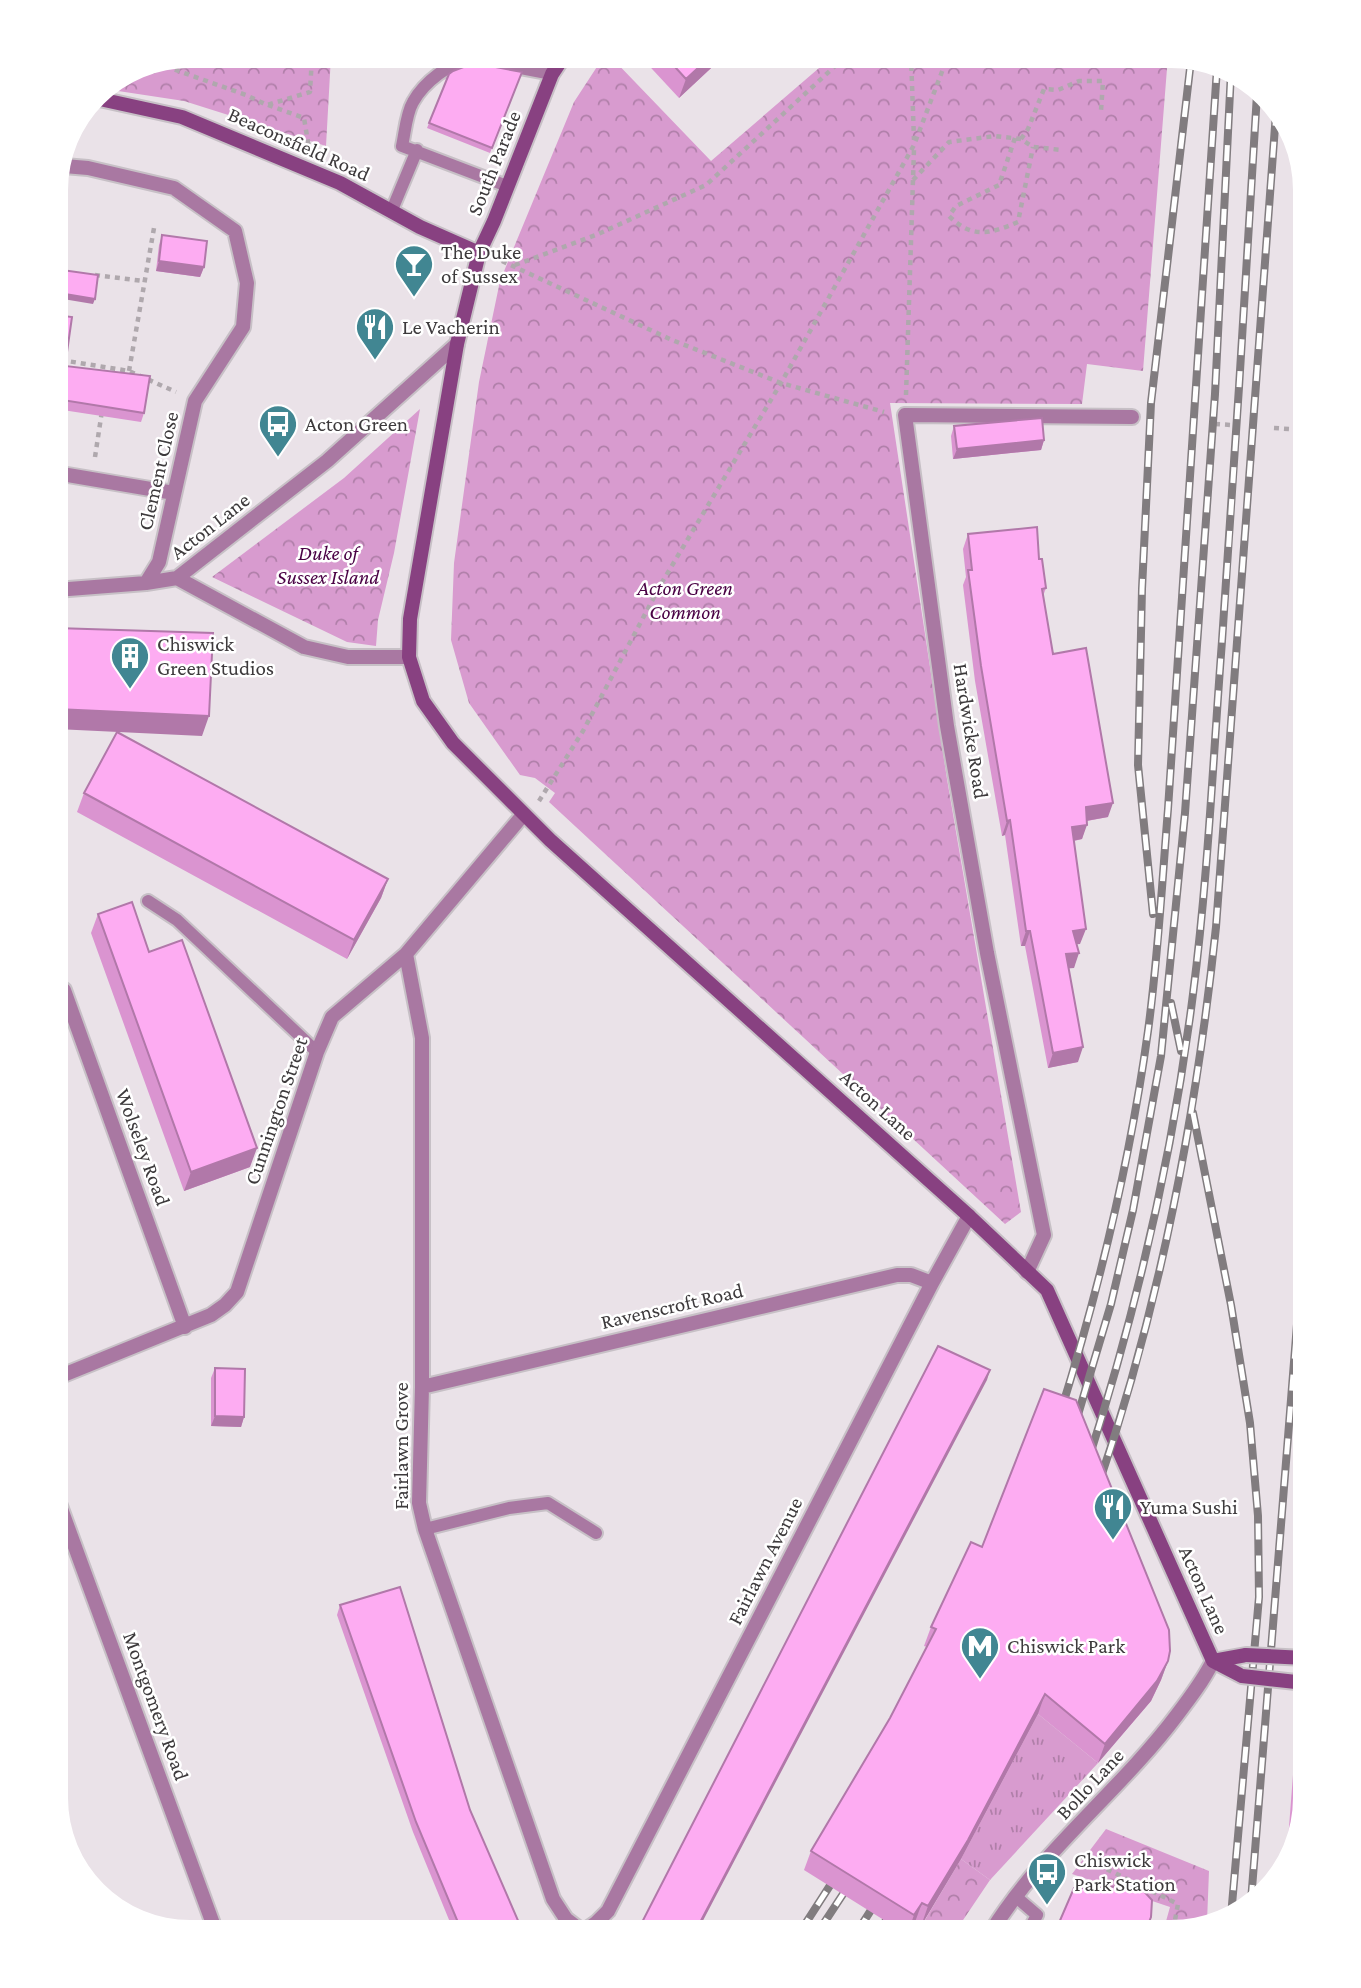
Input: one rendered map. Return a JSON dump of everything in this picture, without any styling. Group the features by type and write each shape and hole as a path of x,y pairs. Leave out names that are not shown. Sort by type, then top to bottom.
{"main road":[{"name":"South Parade","path":"410,619 457,344 479,253 556,68"},
{"name":"Beaconsfield Road","path":"109,100 182,117 312,170 420,227 479,253"},
{"name":"Acton Lane","path":"410,619 409,657 423,701 453,743 523,815 969,1216 1047,1290 1213,1661 1242,1676 1293,1682"},
{"name":"Acton Lane","path":"1213,1661 1246,1655 1293,1657"}],"street":[{"name":"Clement Close","path":"71,167 174,188 235,231 247,283 243,327 195,401 159,562 146,583"},
{"name":"Acton Lane","path":"409,657 348,657 304,647 177,578 327,461 457,344"},
{"path":"905,415 1132,417"},
{"name":"Hardwicke Road","path":"905,415 947,726 987,953 1044,1235 1027,1272"},
{"path":"69,475 174,493"},
{"path":"69,589 177,578"},
{"name":"Cunnington Street","path":"68,1373 211,1315 237,1292 317,1052 332,1017 406,954 523,815"},
{"name":"Fairlawn Grove","path":"406,954 422,1038 422,1387 419,1503 425,1529 552,1899 567,1919"},
{"name":"Wolseley Road","path":"68,1003 185,1327"},
{"name":"Fairlawn Avenue","path":"600,1919 608,1911 969,1216"},
{"name":"Ravenscroft Road","path":"422,1387 897,1275 911,1275 932,1283"},
{"name":"Montgomery Road","path":"68,1527 211,1919"},
{"name":"Bollo Lane","path":"1000,1920 1015,1896 1149,1752 1196,1689 1213,1661"}],"lane":[{"path":"449,68 428,83 412,102 402,146 507,186"},
{"path":"521,68 552,74"},
{"path":"392,210 417,150"},
{"path":"148,901 177,920 317,1052"},
{"path":"425,1529 509,1508 548,1503 596,1533"},
{"path":"1015,1896 1037,1915 1034,1920"}],"path":[{"path":"267,105 310,92 311,68"},
{"path":"514,266 596,235 706,185 832,69"},
{"path":"502,261 672,340 781,383 887,413 905,415 914,145 911,69"},
{"path":"539,801 583,732 661,584 781,383 914,145 943,69"},
{"path":"176,70 303,118 312,170"},
{"path":"1033,147 1018,222 998,230 976,232 961,228 949,216 956,206 999,185 1018,139 1028,129 1044,89 1058,90 1079,80 1103,81 1101,111"},
{"path":"913,180 949,142 995,136 1018,139 1033,147 1062,150"},
{"path":"129,371 154,228"},
{"path":"82,273 144,281"},
{"path":"69,362 129,371 195,401"},
{"path":"106,380 108,368"},
{"path":"92,479 103,405"},
{"path":"1215,424 1232,425"},
{"path":"1274,428 1293,429"},
{"path":"1076,1854 1178,1904 1175,1920"}],"green space":[{"path":"191,68 330,68 326,146 184,101 120,91 144,78"},
{"name":"Acton Green Common","path":"596,68 622,68 711,161 818,69 1167,69 1143,371 1087,364 1082,404 890,403 947,779 1021,1212 1005,1224 549,802 555,793 535,778 520,775 469,703 451,640 454,563 479,382 500,281 574,102"},
{"name":"Duke of Sussex Island","path":"420,409 394,553 378,620 376,646 347,642 212,577 344,478"},
{"path":"1038,1714 1098,1763 990,1880 961,1859"},
{"path":"1106,1829 1209,1871 1207,1914 1166,1920 1170,1907 1072,1874"},
{"path":"961,1859 990,1880 963,1920 925,1920"}],"building":[{"path":"460,68 502,68 522,72 492,148 429,123 449,74"},
{"path":"676,68 697,69 686,79"},
{"path":"162,235 207,241 204,267 159,261"},
{"path":"69,271 98,275 95,299 69,295"},
{"path":"69,317 72,317 69,339"},
{"path":"69,366 150,376 144,413 69,401"},
{"path":"1042,418 1044,440 957,449 954,426"},
{"path":"1037,527 1039,559 1042,559 1046,588 1042,589 1053,654 1086,648 1113,803 1086,807 1087,825 1072,827 1086,929 1073,931 1079,953 1066,954 1083,1047 1053,1053 1030,931 1026,931 1010,820 1007,821 981,666 968,570 972,570 968,534"},
{"name":"Chiswick Green Studios","path":"69,628 213,633 209,716 69,710"},
{"path":"117,732 388,879 354,940 84,793"},
{"path":"132,902 149,952 182,940 257,1148 191,1172 98,914"},
{"path":"938,1346 990,1370 702,1920 643,1919"},
{"path":"215,1368 245,1369 244,1417 215,1416"},
{"name":"Chiswick Park","path":"1044,1389 1076,1400 1169,1630 1168,1661 1157,1681 1105,1744 1045,1694 968,1840 928,1906 922,1903 914,1915 811,1851 890,1718 936,1629 931,1627 971,1542 982,1547"},
{"path":"400,1587 470,1810 517,1919 457,1919 416,1822 340,1605"},
{"path":"1139,1886 1152,1900 1151,1917 1150,1920 1060,1920 1074,1888"}],"railway":[{"path":"1153,914 1138,765 1142,589 1151,403 1190,70"},
{"path":"1060,1414 1088,1320 1123,1177 1141,1080 1151,1004 1168,809 1216,78"},
{"path":"1074,1428 1111,1304 1133,1210 1161,1056 1185,813 1215,394 1230,84"},
{"path":"1088,1461 1122,1346 1151,1230 1175,1113 1193,994 1210,818 1256,104"},
{"path":"1098,1486 1140,1349 1173,1210 1208,998 1216,927 1275,127"},
{"path":"1171,1003 1181,1051"},
{"path":"1193,1113 1231,1305 1250,1423 1258,1516 1259,1597 1232,1903"},
{"path":"1252,1888 1293,1374"},
{"path":"808,1920 840,1870"},
{"path":"826,1920 853,1879"},
{"path":"865,1920 880,1896"},
{"path":"886,1920 895,1905"}],"place":[{"name":"The Duke of Sussex","path":"414,298"},
{"name":"Le Vacherin","path":"375,361"},
{"name":"Acton Green","path":"278,458"},
{"name":"Chiswick Green Studios","path":"130,690"},
{"name":"Yuma Sushi","path":"1113,1541"},
{"name":"Chiswick Park","path":"980,1680"},
{"name":"Chiswick Park Station","path":"1047,1906"}]}
